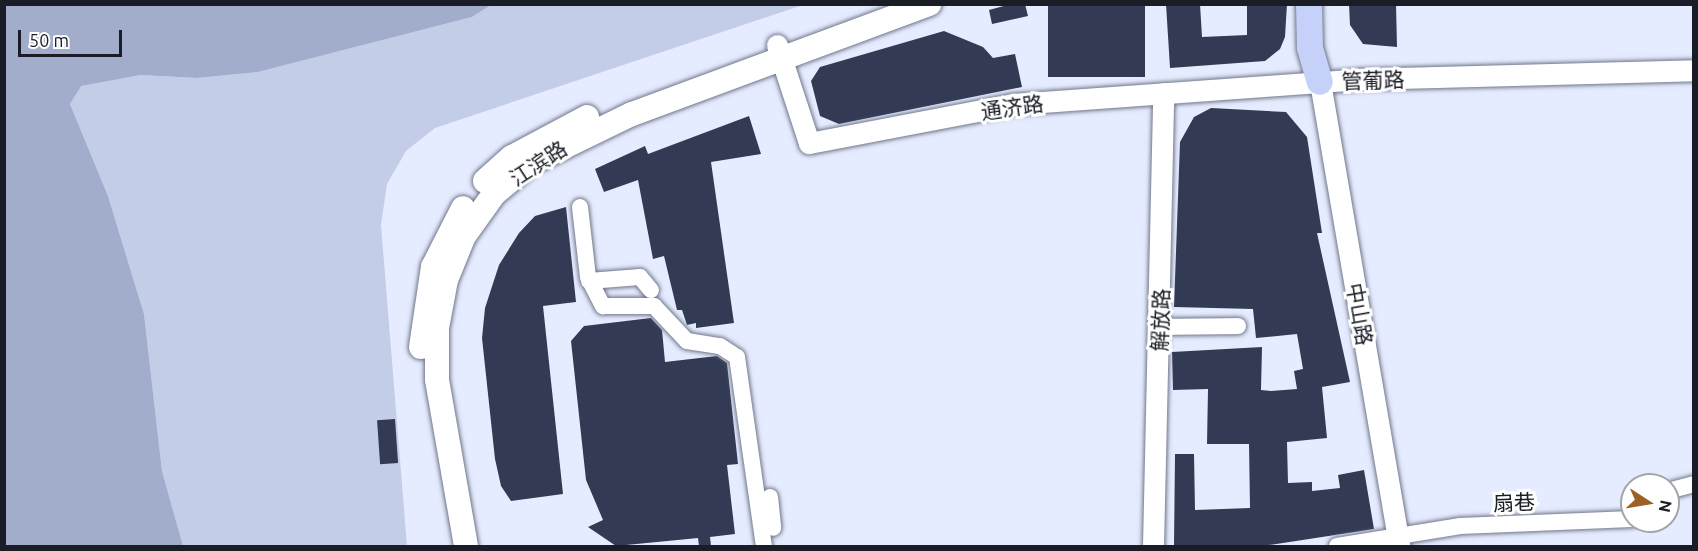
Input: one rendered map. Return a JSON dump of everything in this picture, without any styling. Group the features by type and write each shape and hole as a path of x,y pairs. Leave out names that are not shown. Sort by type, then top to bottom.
{"main road":[{"name":"江滨路","path":"466,546 437,379 437,328 444,290 464,236 494,194 531,163 632,114 890,4"},
{"name":"江滨路","path":"450,546 422,379 421,326 433,267 463,208 491,175 547,135 779,52 929,4"},
{"name":"中山路","path":"1309,4 1310,48 1320,82"},
{"name":"中山路","path":"1320,82 1327,46 1325,4"}],"street":[{"name":"通济路","path":"779,52 809,143 1014,104 1320,82"},
{"name":"管葡路","path":"1320,82 1360,67 1694,58"},
{"name":"管葡路","path":"1320,82 1694,70"},
{"name":"中山路","path":"1320,82 1399,541"},
{"name":"解放路","path":"1153,546 1160,327 1163,93"},
{"path":"580,207 589,281 603,306 654,306 687,341 720,346 737,357 764,546"},
{"path":"589,281 640,277 651,290"},
{"path":"1160,327 1238,326"},
{"path":"770,497 774,546"},
{"name":"扇巷","path":"1337,546 1399,541 1460,526 1620,519"}],"shaded area":[{"path":"4,5 491,5 472,17 258,72 197,78 141,75 81,86 70,104 108,196 144,314 162,471 183,546 5,546"},
{"path":"491,5 803,5 435,128 406,151 387,184 381,225 407,546 183,546 162,471 144,314 108,196 70,104 80,86 141,75 197,78 258,72 472,17"}],"building":[{"path":"1011,4 1025,4 1028,16 992,24 989,10"},
{"path":"1048,4 1145,4 1145,77 1048,77"},
{"path":"1166,4 1200,4 1202,37 1247,35 1247,4 1287,4 1285,37 1280,49 1265,61 1170,68"},
{"path":"1349,4 1396,4 1397,47 1363,44 1350,25"},
{"path":"944,31 983,47 993,58 1015,54 1022,87 839,124 820,116 811,81 820,67"},
{"path":"1211,108 1286,112 1307,137 1322,233 1317,233 1350,382 1322,387 1327,438 1287,442 1288,483 1312,482 1312,491 1340,488 1338,475 1364,470 1374,529 1263,546 1174,546 1175,454 1194,454 1195,510 1250,508 1249,444 1207,444 1208,389 1173,390 1172,352 1262,347 1261,390 1297,389 1294,371 1303,369 1297,334 1256,338 1253,309 1174,307 1180,142 1194,117"},
{"path":"749,116 761,154 711,162 734,323 696,328 696,323 687,325 682,310 677,310 664,256 653,259 638,180 604,192 595,169 645,146 648,154"},
{"path":"566,207 576,302 543,306 563,494 511,501 501,486 495,459 482,338 485,308 499,265 519,233 535,216"},
{"path":"651,318 662,330 665,362 717,356 727,363 738,464 727,465 735,534 710,537 711,546 699,546 698,538 616,546 588,527 603,520 586,480 571,341 584,326"},
{"path":"395,419 398,463 380,464 377,420"}]}
